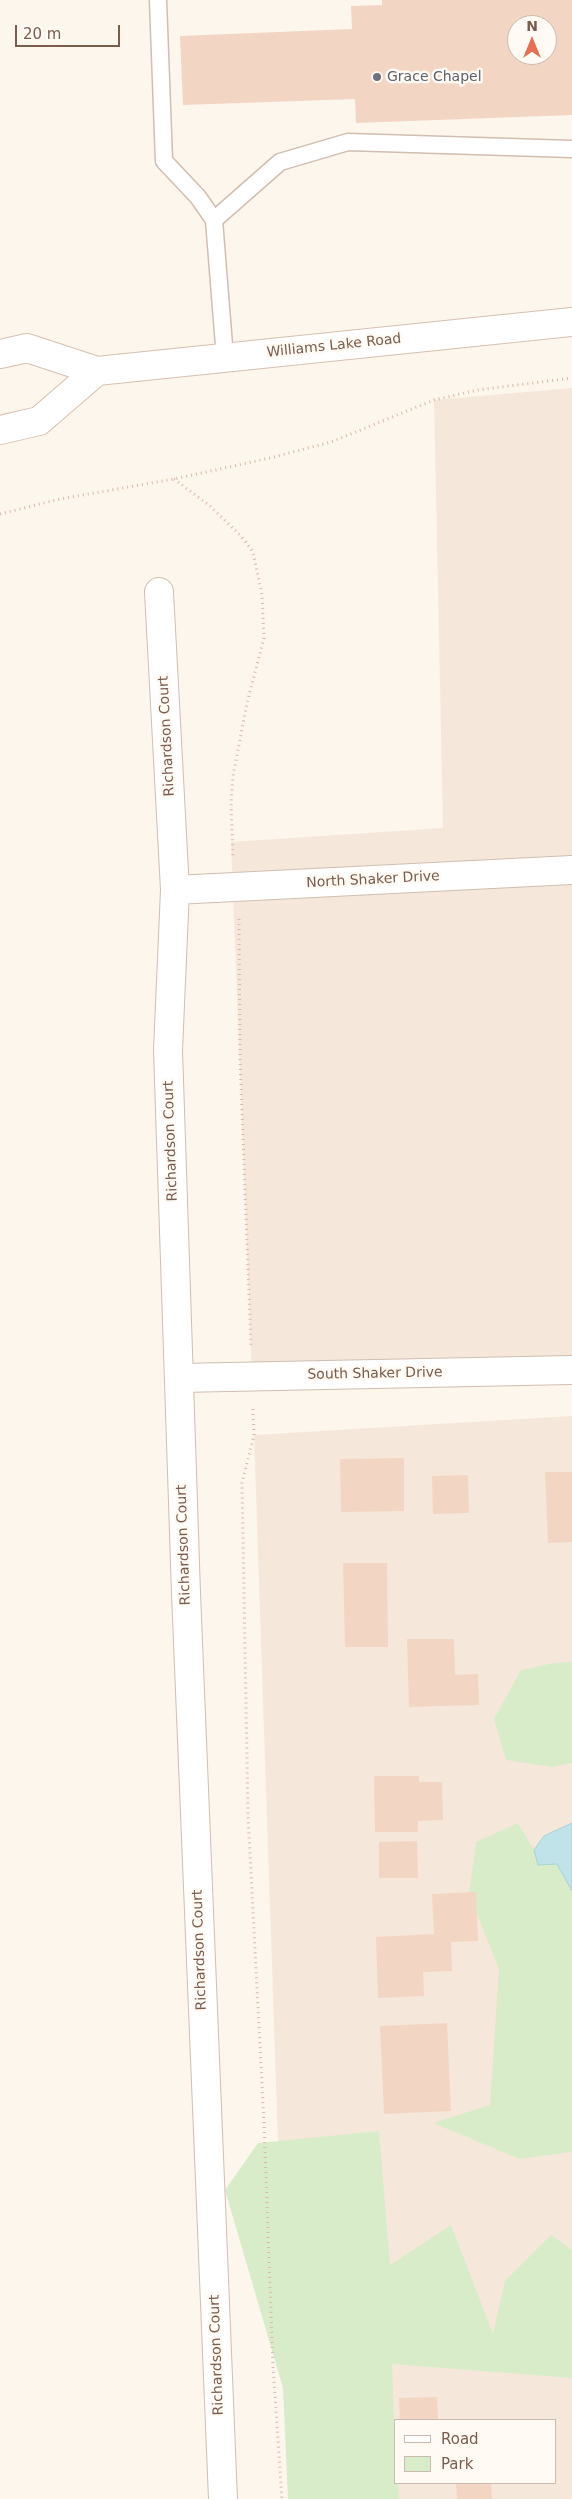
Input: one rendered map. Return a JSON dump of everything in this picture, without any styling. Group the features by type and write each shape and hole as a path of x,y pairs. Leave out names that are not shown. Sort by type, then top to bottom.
{"street":[{"name":"Williams Lake Road","path":"0,354 27,348 97,371 572,322"},
{"path":"0,430 39,421 97,371"},
{"name":"Richardson Court","path":"160,592 175,890 168,1050 223,2499"},
{"name":"North Shaker Drive","path":"175,890 572,870"},
{"name":"South Shaker Drive","path":"179,1378 572,1370"}],"lane":[{"path":"158,0 164,161 198,197 214,220 226,358"},
{"path":"214,220 280,162 348,142 572,149"}],"path":[{"path":"0,514 60,499 174,479 270,458 331,442 434,400 478,390 572,378"},
{"path":"174,479 210,506 241,536 252,552 262,595 264,638 245,712 233,776 231,842 239,914 240,1060 254,1435 242,1484 248,1815 264,2123 273,2366 282,2499"}],"shaded area":[{"path":"572,388 572,1364 252,1377 231,842 443,828 434,400"},
{"path":"572,1416 572,2499 290,2499 254,1435"}],"green space":[{"path":"572,1662 572,1763 552,1767 506,1760 494,1719 521,1670 554,1663"},
{"path":"518,1823 534,1850 538,1865 557,1864 572,1891 572,2152 520,2159 433,2123 490,2105 499,1969 469,1894 476,1842"},
{"path":"379,2131 390,2265 451,2225 493,2334 505,2281 551,2235 572,2250 572,2378 392,2364 394,2484 398,2484 399,2499 288,2499 283,2388 225,2190 258,2143"}],"water":[{"path":"572,1823 572,1891 557,1864 538,1865 534,1850 544,1836"}],"building":[{"name":"Grace Chapel","path":"382,0 572,0 572,115 356,123 355,99 183,105 180,36 352,29 351,6 382,5"},
{"path":"404,1458 404,1511 341,1512 340,1459"},
{"path":"545,1472 572,1472 572,1542 548,1543"},
{"path":"468,1475 469,1513 433,1514 432,1476"},
{"path":"343,1563 387,1563 388,1647 345,1647"},
{"path":"407,1639 454,1639 455,1675 478,1674 479,1705 409,1707"},
{"path":"374,1776 419,1776 419,1782 442,1782 443,1820 418,1821 418,1832 375,1832"},
{"path":"417,1841 418,1878 379,1878 379,1842"},
{"path":"476,1892 478,1941 451,1942 452,1971 423,1972 424,1996 378,1998 376,1937 434,1934 432,1894"},
{"path":"447,2023 451,2111 384,2114 380,2026"},
{"path":"437,2397 438,2419 400,2419 399,2398"},
{"path":"456,2484 491,2484 492,2499 457,2499"}],"place":[{"name":"Grace Chapel","path":"377,77"}]}
